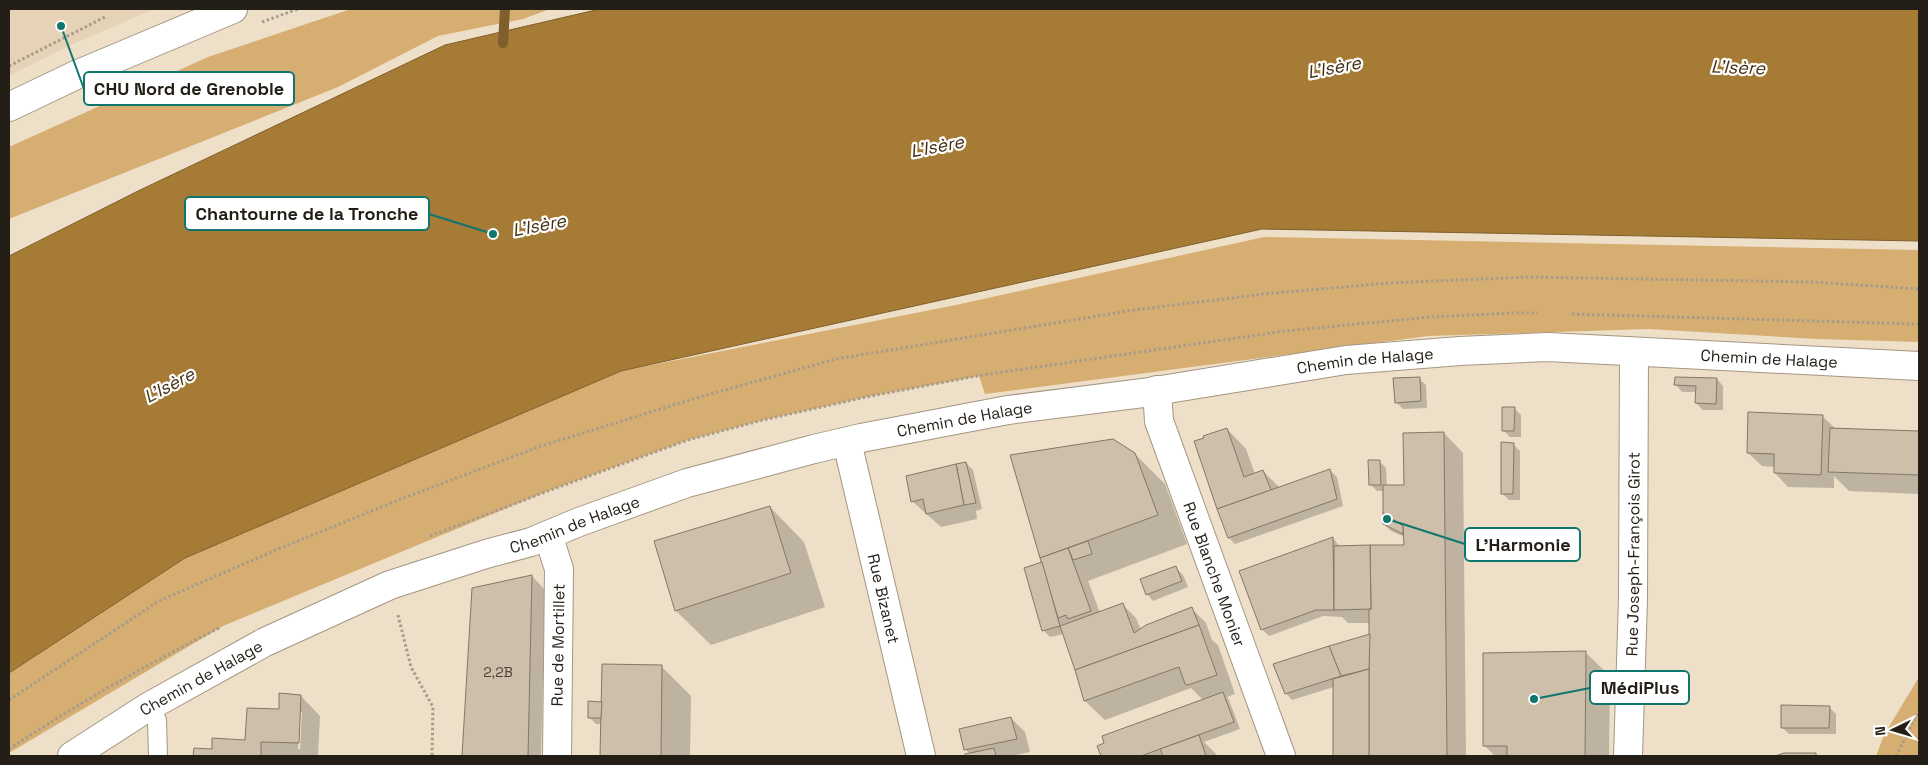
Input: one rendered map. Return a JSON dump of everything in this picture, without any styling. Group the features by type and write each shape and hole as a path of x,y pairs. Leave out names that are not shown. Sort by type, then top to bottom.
{"street":[{"path":"9,107 85,72 233,9"},
{"name":"Chemin de Halage","path":"72,756 148,707 265,642 390,585 548,535 687,483 847,442 1008,410 1157,390 1346,360 1460,351 1548,347 1919,366"},
{"name":"Rue Joseph-François Girot","path":"1628,756 1633,599 1634,352"},
{"name":"Rue Blanche Monier","path":"1157,390 1159,421 1281,756"},
{"name":"Rue Bizanet","path":"847,442 921,756"},
{"name":"Rue de Mortillet","path":"548,535 559,569 557,756"}],"lane":[{"path":"148,707 158,720 158,756"}],"path":[{"path":"9,66 105,17"},
{"path":"390,585 411,667 433,708 432,756"},
{"path":"1896,756 1919,711"}],"shaded area":[{"path":"9,9 154,9 75,43 9,76"},
{"path":"351,9 550,9 523,19 438,36 338,87 9,219 9,147 208,57"},
{"path":"1264,237 1919,250 1919,342 1817,339 1648,329 1428,336 985,394 979,376 871,396 763,420 688,440 548,491 223,626 9,753 9,673 185,558 621,371 956,305"},
{"path":"1919,677 1919,756 1876,756 1884,735"}],"water":[{"name":"L'Isère","path":"600,9 1919,9 1919,241 1262,229 621,371 185,558 9,673 9,256 138,191 445,45"}],"building":[{"path":"1420,377 1421,401 1395,403 1393,378"},
{"path":"1675,377 1717,378 1716,404 1695,403 1696,386 1674,385"},
{"path":"1502,407 1515,407 1514,431 1502,431"},
{"path":"1748,412 1823,415 1821,475 1774,473 1774,454 1747,453"},
{"path":"1227,428 1244,477 1263,470 1271,490 1217,509 1194,441"},
{"path":"1830,428 1919,431 1919,475 1828,472"},
{"path":"1444,432 1447,756 1369,756 1370,545 1404,545 1403,526 1383,513 1383,485 1404,485 1403,433"},
{"path":"1113,439 1135,453 1158,515 1040,558 1010,455"},
{"path":"1501,442 1514,443 1513,494 1501,494"},
{"path":"1368,460 1380,460 1381,485 1369,485"},
{"path":"966,462 976,503 964,505 956,464"},
{"path":"956,464 964,505 926,514 923,499 911,502 906,476"},
{"path":"1330,469 1337,499 1228,538 1217,509"},
{"path":"770,506 791,573 675,611 654,541"},
{"path":"1383,513 1403,526 1403,534 1383,524"},
{"path":"1333,537 1334,610 1316,610 1261,630 1239,571"},
{"path":"1088,541 1092,554 1073,560 1068,548"},
{"path":"1370,545 1371,609 1334,610 1334,546"},
{"path":"1068,548 1091,611 1068,619 1066,615 1058,618 1040,558"},
{"path":"1042,562 1060,626 1042,631 1024,568"},
{"path":"1176,566 1182,581 1146,595 1140,579"},
{"path":"532,575 528,756 462,756 472,588"},
{"path":"1123,603 1134,633 1146,625 1192,607 1199,625 1075,670 1060,626"},
{"path":"1199,625 1217,675 1188,685 1185,684 1179,667 1084,701 1075,670"},
{"path":"1370,634 1369,669 1341,676 1329,646"},
{"path":"1329,646 1341,676 1285,694 1273,664"},
{"path":"1586,651 1585,756 1507,756 1507,746 1483,746 1483,653"},
{"path":"602,664 662,665 661,756 600,756"},
{"path":"1369,669 1369,756 1333,756 1333,679"},
{"path":"1223,692 1234,722 1141,756 1101,756 1097,746 1104,743 1102,736"},
{"path":"279,693 301,695 299,743 261,742 261,756 193,756 194,748 212,749 212,738 245,740 247,708 279,709"},
{"path":"588,701 602,702 601,718 588,718"},
{"path":"1781,705 1830,706 1829,728 1781,728"},
{"path":"1011,717 1017,739 964,750 959,729"},
{"path":"1199,735 1206,756 1163,756 1160,749"},
{"path":"994,748 996,756 965,756 965,754"},
{"path":"1784,753 1816,753 1816,756 1775,756"}],"waterway":[{"path":"503,43 505,9"}],"place":[{"name":"CHU Nord de Grenoble","path":"61,26"},
{"name":"Chantourne de la Tronche","path":"493,234"},
{"name":"L'Harmonie","path":"1387,519"},
{"name":"MédiPlus","path":"1534,699"}]}
